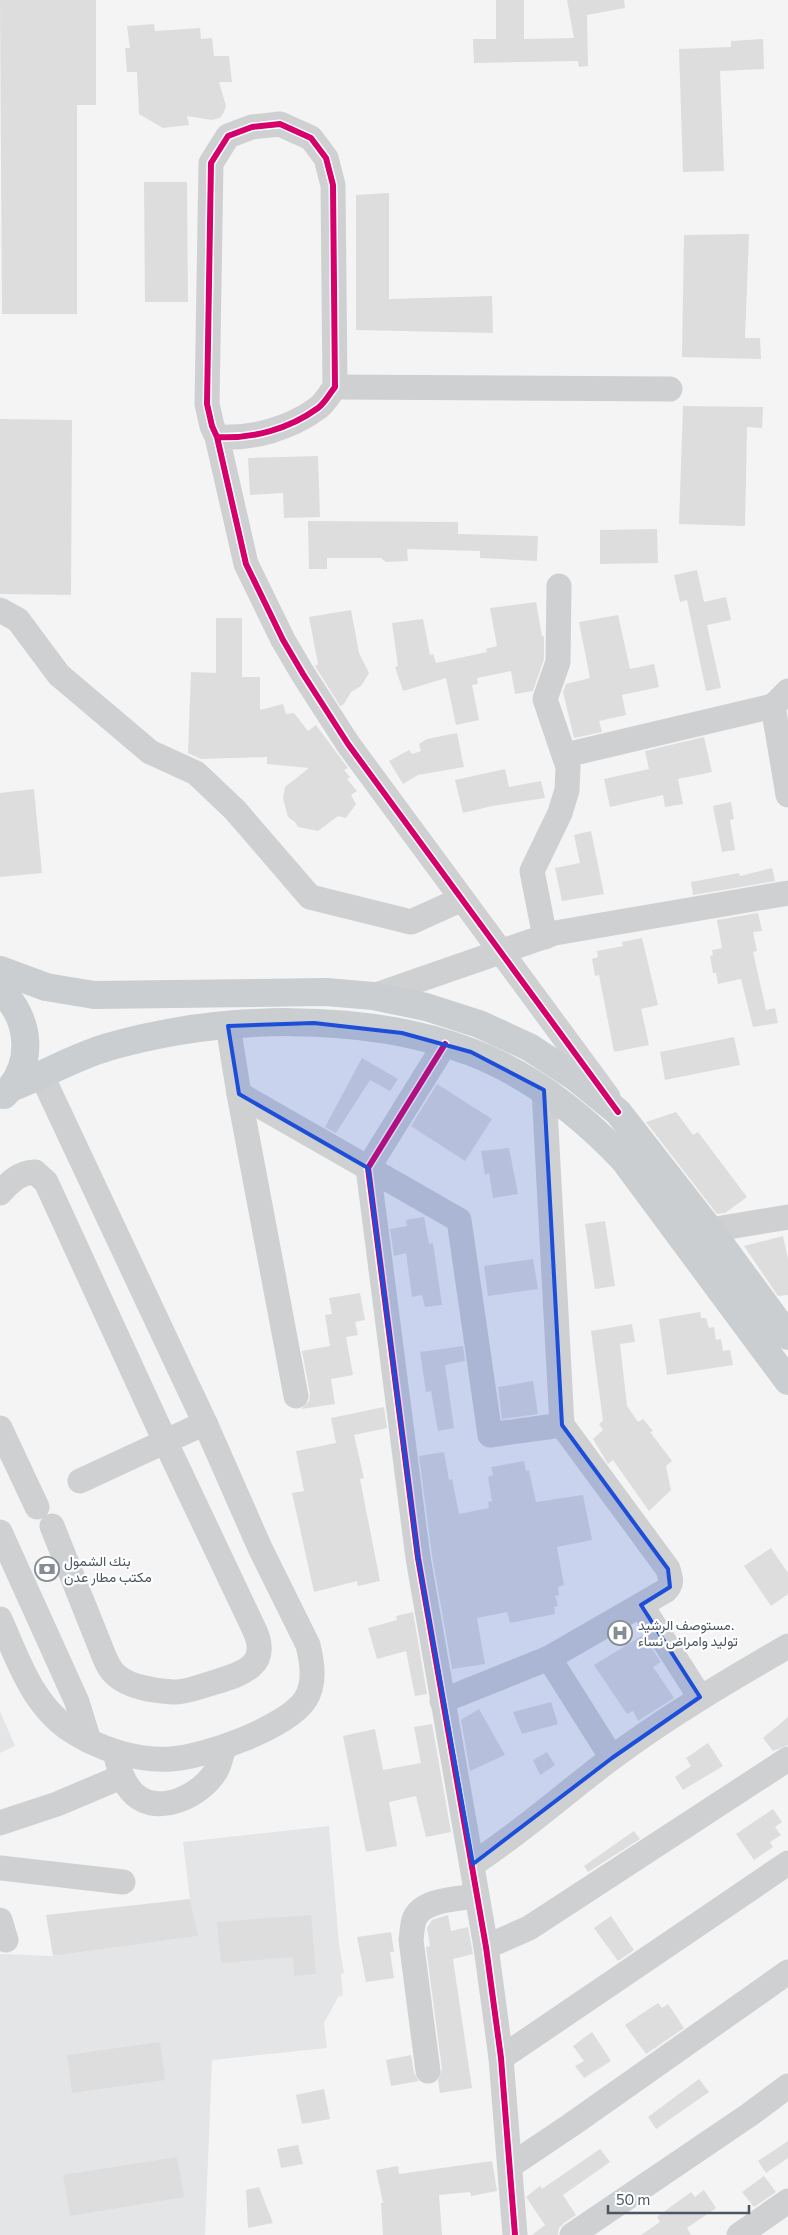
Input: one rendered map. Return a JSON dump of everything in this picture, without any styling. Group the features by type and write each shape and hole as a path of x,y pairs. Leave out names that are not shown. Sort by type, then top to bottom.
{"main road":[{"path":"0,970 46,987 94,995 326,992 373,996 426,1007 487,1028 529,1048 575,1077 618,1112 710,1230 788,1336"},
{"path":"0,990 17,1010 26,1036 23,1064 5,1093"},
{"path":"5,1093 78,1057 137,1039 167,1033 228,1026 314,1023 358,1026 402,1033 445,1044 496,1063 544,1090 586,1123 624,1160 788,1381"}],"street":[{"path":"217,437 246,437 277,430 320,407 335,386 333,185 326,158 311,138 280,124 252,127 228,136 211,163 207,404 212,426 217,437 246,564 283,640 348,744 618,1112"},
{"path":"335,386 670,389"},
{"path":"545,937 532,871 560,813 566,790 568,767 566,756 545,699 558,662 559,586"},
{"path":"0,610 18,620 59,675 150,752 196,773 235,810 310,897 411,922 462,899"},
{"path":"566,756 780,699 788,795"},
{"path":"373,996 564,931 788,893"},
{"path":"228,1026 296,1396"},
{"path":"445,1044 368,1168 418,1558 486,1947 501,2058 514,2235"},
{"path":"0,1619 35,1694 51,1713 70,1729 89,1741 115,1752 171,1759 224,1747 276,1722 305,1700 312,1682 312,1662 308,1645 260,1548 205,1423 42,1076"},
{"path":"442,1701 549,1658 670,1587 672,1580 668,1569 562,1425 544,1090"},
{"path":"239,1094 459,1220 490,1435 562,1425"},
{"path":"0,1193 16,1177 26,1173 35,1172 46,1182 259,1640 259,1655 252,1667 230,1678 173,1692 142,1687 117,1676 107,1663 45,1516 0,1428"},
{"path":"710,1230 788,1217"},
{"path":"80,1481 205,1423"},
{"path":"0,1532 77,1702 89,1741"},
{"path":"641,1605 700,1697"},
{"path":"473,1864 512,1838 612,1758 700,1697 788,1646"},
{"path":"549,1658 612,1758"},
{"path":"115,1752 121,1776 136,1795 158,1804 181,1800 202,1788 217,1770 224,1747"},
{"path":"486,1947 529,1928 788,1759"},
{"path":"0,1823 57,1804 121,1776"},
{"path":"501,2058 788,1863"},
{"path":"0,1868 123,1882"},
{"path":"428,2071 411,1940 414,1920 419,1911 432,1904 477,1896"},
{"path":"510,2166 579,2120 788,1972"},
{"path":"572,2235 749,2115 788,2086"},
{"path":"738,2235 788,2201"}],"highlighted area":[{"path":"314,1023 402,1033 471,1052 544,1090 562,1425 668,1569 670,1587 641,1605 700,1697 612,1758 473,1864 418,1558 368,1168 239,1094 228,1026"}],"shaded area":[{"path":"0,1711 15,1746 0,1753"},
{"path":"329,1826 339,1944 344,1973 341,1974 343,1995 338,1997 324,2023 327,2048 212,2060 205,2235 0,2235 0,1954 53,1956 197,1936 183,1842"}],"building":[{"path":"0,0 96,0 96,105 77,105 77,314 2,314"},
{"path":"496,0 524,0 524,39 574,38 567,0 624,0 625,8 587,15 588,66 579,67 578,61 474,63 473,39 496,39"},
{"path":"154,24 155,31 200,28 201,39 212,38 214,56 229,56 232,82 219,82 226,106 220,118 212,120 187,116 189,125 163,128 139,114 137,72 127,72 125,48 130,48 127,26"},
{"path":"763,39 764,69 720,71 724,171 683,172 679,49 731,47 731,41"},
{"path":"144,182 187,182 188,302 145,302"},
{"path":"389,193 389,299 492,296 493,333 356,330 356,195"},
{"path":"749,234 745,338 760,338 761,359 682,357 684,235"},
{"path":"683,406 763,407 762,428 747,427 745,526 679,524"},
{"path":"0,419 72,420 71,595 0,594"},
{"path":"318,456 320,517 284,518 283,493 250,495 248,458"},
{"path":"308,521 458,522 458,534 538,536 537,561 480,558 480,551 407,549 408,561 386,562 381,558 327,558 327,569 309,569"},
{"path":"657,529 658,563 600,564 600,530"},
{"path":"697,570 704,602 726,597 731,620 707,625 721,688 706,691 687,600 680,602 674,575"},
{"path":"536,602 542,636 544,636 544,659 533,691 515,694 511,671 477,678 478,684 472,685 479,720 456,725 446,678 403,691 395,667 398,666 392,623 423,619 430,655 433,654 436,663 487,652 486,649 497,646 490,608"},
{"path":"351,610 359,653 369,673 361,686 351,692 344,704 340,706 315,666 318,664 309,617"},
{"path":"618,615 630,669 654,664 659,687 622,695 626,715 599,721 602,732 574,738 563,692 566,684 590,678 579,622"},
{"path":"216,618 242,618 242,677 260,677 260,710 283,704 286,714 294,713 308,731 316,725 348,768 344,770 350,777 347,779 357,791 351,795 356,804 346,818 338,816 318,831 298,827 288,817 283,798 285,787 309,768 267,764 267,757 201,759 188,753 191,672 216,673"},
{"path":"457,733 464,767 418,775 403,784 389,761 409,750 412,754 421,751 419,744 427,739"},
{"path":"704,737 712,772 678,779 683,804 665,807 663,795 610,807 604,779 649,769 645,751"},
{"path":"505,769 509,787 541,781 545,798 492,806 463,813 455,780"},
{"path":"34,789 42,873 0,877 0,793"},
{"path":"731,802 734,819 730,820 735,850 722,852 713,806"},
{"path":"591,831 604,894 562,901 555,868 580,863 574,835"},
{"path":"772,868 775,881 693,895 691,882 739,873 740,876"},
{"path":"758,913 762,931 753,932 757,951 753,952 766,1010 775,1008 778,1023 753,1027 741,979 718,984 716,973 713,973 710,956 713,955 712,950 722,948 717,920"},
{"path":"642,938 658,1005 641,1009 649,1045 614,1052 599,975 595,976 592,959 598,957 597,951 623,946 622,942"},
{"path":"734,1037 740,1065 665,1080 660,1052"},
{"path":"362,1058 398,1079 390,1091 370,1080 336,1133 325,1127"},
{"path":"437,1084 492,1119 465,1161 411,1126"},
{"path":"676,1112 693,1135 698,1132 747,1197 725,1213 717,1214 646,1122"},
{"path":"509,1148 518,1194 493,1198 489,1173 485,1175 481,1151"},
{"path":"424,1217 429,1244 433,1243 442,1305 425,1307 422,1295 412,1297 406,1253 394,1256 390,1229 407,1226 406,1220"},
{"path":"605,1221 615,1286 595,1289 585,1224"},
{"path":"783,1236 788,1259 788,1295 778,1296 744,1246"},
{"path":"533,1259 538,1289 488,1296 484,1266"},
{"path":"360,1293 365,1320 355,1322 358,1335 346,1337 353,1375 331,1379 335,1404 301,1409 309,1401 310,1394 302,1351 330,1346 325,1315 332,1314 329,1298"},
{"path":"700,1312 701,1318 706,1318 709,1328 714,1327 716,1340 721,1339 723,1351 730,1350 733,1365 667,1375 659,1319"},
{"path":"632,1324 635,1342 620,1344 627,1406 638,1422 643,1419 653,1431 650,1432 672,1461 666,1466 671,1490 649,1511 613,1460 608,1464 593,1439 603,1430 599,1424 603,1421 591,1331"},
{"path":"463,1346 465,1361 445,1365 454,1428 438,1431 431,1391 426,1392 420,1352"},
{"path":"533,1381 538,1414 502,1419 498,1387"},
{"path":"384,1407 387,1428 354,1435 364,1478 360,1479 380,1581 358,1586 357,1581 314,1592 292,1493 304,1491 296,1451 336,1443 331,1418"},
{"path":"444,1452 449,1480 452,1479 459,1514 489,1508 488,1502 492,1501 488,1477 493,1475 491,1467 524,1461 526,1471 529,1470 536,1502 583,1495 592,1540 557,1547 564,1585 558,1587 559,1595 555,1596 558,1606 554,1607 555,1614 510,1623 507,1612 477,1618 485,1664 452,1669 432,1556 419,1456"},
{"path":"771,1548 788,1573 788,1594 771,1606 744,1566"},
{"path":"413,1612 427,1694 415,1696 406,1651 377,1659 368,1628 397,1620 396,1616"},
{"path":"643,1635 661,1662 653,1667 674,1698 638,1721 633,1711 627,1714 594,1665"},
{"path":"551,1702 558,1724 522,1734 513,1712"},
{"path":"479,1709 505,1755 470,1771 461,1720"},
{"path":"788,1717 788,1745 773,1751 763,1738"},
{"path":"432,1724 451,1832 426,1837 416,1796 389,1802 397,1846 366,1852 343,1736 375,1729 383,1770 421,1763 414,1727"},
{"path":"708,1743 723,1766 683,1790 675,1777 691,1766 686,1758"},
{"path":"547,1752 555,1765 540,1775 533,1760"},
{"path":"773,1809 782,1822 775,1827 781,1835 770,1842 773,1847 754,1860 736,1834"},
{"path":"634,1831 640,1839 588,1872 584,1866"},
{"path":"190,1899 198,1936 53,1956 46,1915"},
{"path":"311,1915 316,1974 294,1976 293,1957 221,1963 217,1922"},
{"path":"448,1915 451,1931 468,1927 473,1954 453,1959 472,2088 440,2093 438,2080 442,2069 426,1947 430,1946 427,1928 432,1920"},
{"path":"611,1916 634,1950 618,1961 594,1928"},
{"path":"391,1932 394,1952 390,1952 394,1978 366,1982 357,1937"},
{"path":"658,2003 662,2008 668,2004 684,2028 646,2054 625,2025"},
{"path":"592,2032 611,2061 584,2078 575,2066 584,2061 573,2046"},
{"path":"160,2042 165,2080 72,2093 67,2055"},
{"path":"411,2055 414,2073 419,2081 391,2086 386,2060"},
{"path":"699,2079 709,2092 656,2129 648,2117"},
{"path":"324,2089 330,2119 302,2124 296,2095"},
{"path":"788,2141 788,2158 766,2173 758,2161"},
{"path":"298,2145 303,2164 281,2168 277,2149"},
{"path":"600,2149 610,2162 563,2195 576,2215 559,2228 558,2235 532,2235 545,2225 526,2197 540,2186 542,2189"},
{"path":"177,2157 184,2197 70,2216 63,2175"},
{"path":"492,2161 497,2191 471,2196 470,2192 439,2195 442,2235 383,2235 381,2203 383,2203 376,2170 398,2166 399,2174"},
{"path":"764,2176 776,2192 754,2207 742,2192"},
{"path":"259,2187 273,2223 248,2228 246,2190"},
{"path":"704,2190 716,2208 687,2228 691,2235 641,2235 660,2222 657,2217 691,2192 695,2197"}],"cycle path":[{"path":"217,437 257,434 295,422 318,408 335,387 333,185 326,158 311,138 280,124 252,127 228,136 211,163 207,404 212,426 217,437 246,564 283,640 348,744 618,1112"},
{"path":"445,1044 368,1168 418,1558 486,1947 501,2058 515,2235"}],"place":[{"name":"بنك الشمول مكتب مطار عدن","path":"47,1569"},
{"name":"مستوصف الرشيد. توليد وامراض نساء","path":"620,1633"}]}
